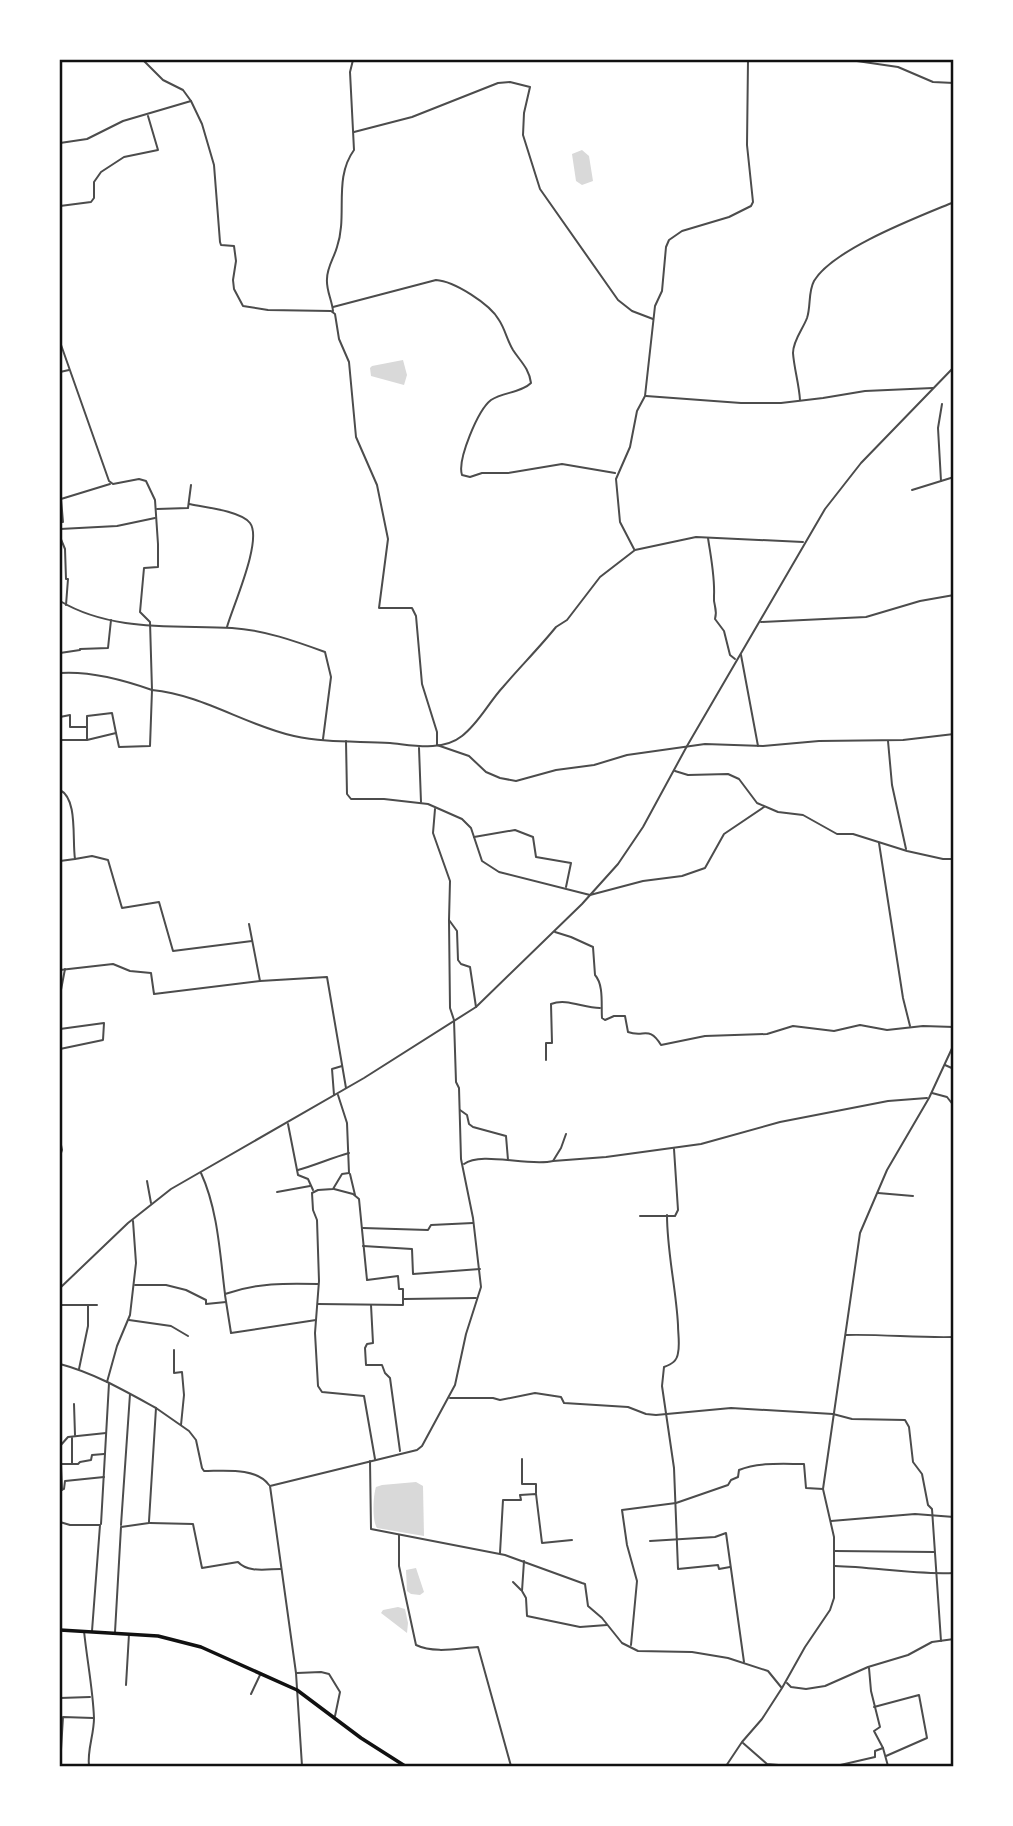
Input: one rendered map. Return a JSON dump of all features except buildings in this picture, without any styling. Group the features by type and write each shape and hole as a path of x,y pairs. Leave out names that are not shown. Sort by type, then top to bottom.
{"highway":[{"path":"60,1630 158,1636 201,1647 296,1690 405,1766"}],"street":[{"path":"143,60 163,80 183,90 202,124 214,164 220,242 235,249 233,280 235,293 241,303 253,309 334,313"},
{"path":"353,60 349,72 354,150 343,173 338,245 327,273 327,286 339,339 349,362 356,436 377,485 388,540 379,608 412,608 416,616 422,684 437,732 438,745"},
{"path":"635,550 620,522 617,474 630,447 637,411 645,396 653,319 657,299 662,291 666,247 669,240 681,231 729,217 753,202 747,145 748,60"},
{"path":"850,60 898,66 933,82 954,83"},
{"path":"354,132 412,117 498,83 510,82 530,87 524,113 523,135 540,190 618,300 632,311 653,319"},
{"path":"60,143 87,139 123,121 191,101"},
{"path":"60,206 93,201 94,181 101,172 124,157 158,150 148,114"},
{"path":"800,401 793,352 807,316 814,281 825,267 847,251 954,202"},
{"path":"333,307 429,281 443,281 454,285 483,303 497,317 511,346 529,372 531,383 487,404 464,451 460,470 462,475 470,477 482,473 508,473 562,464 617,474"},
{"path":"60,342 111,483"},
{"path":"60,1288 133,1220 171,1189 338,1094 476,1007 590,895 618,863 643,827 804,542 842,485 954,367"},
{"path":"60,372 70,370"},
{"path":"645,396 741,403 800,401 865,391 935,387"},
{"path":"941,481 938,428 942,404"},
{"path":"912,490 954,477"},
{"path":"60,522 63,522 60,499 111,483 145,480 155,500 158,567 144,568 140,612 150,622 150,746 119,747 111,713 87,716 87,740"},
{"path":"156,509 188,508 191,485"},
{"path":"189,504 240,516 251,524 254,535 251,550 241,591 230,611 227,628"},
{"path":"60,529 117,526 156,518"},
{"path":"60,537 65,549 68,579 66,605"},
{"path":"708,537 716,588 713,597 717,610 715,619 724,631 730,655 738,659"},
{"path":"60,673 78,672 131,682 152,690 176,692 206,702 248,722 293,736 419,747 438,745 461,738 556,627 567,620 600,577 635,550 684,538 804,542"},
{"path":"760,622 866,617 920,601 954,595"},
{"path":"60,601 111,620 150,626 256,631 287,638 325,652 331,677 323,740"},
{"path":"60,653 108,648 111,620"},
{"path":"741,654 758,746"},
{"path":"60,717 70,715 70,727 87,727"},
{"path":"60,740 87,740 116,733"},
{"path":"438,745 469,756 482,769 500,778 516,781 556,770 594,765 627,755 687,746 717,743 758,746 954,734"},
{"path":"888,740 892,785 906,851"},
{"path":"346,741 347,794 351,799 421,803 435,808 462,819 471,828 482,861 499,872 590,895 643,881 698,871 708,865 724,834 764,807"},
{"path":"419,747 421,803"},
{"path":"673,771 688,775 728,774 738,779 750,797 764,807 803,815 837,834 853,834 906,851 954,859"},
{"path":"60,790 66,793 71,802 75,859"},
{"path":"270,1486 417,1450 422,1446 455,1385 481,1287 474,1223 461,1159 459,1088 456,1082 454,1020 450,1009 450,881 433,833 435,808"},
{"path":"473,837 515,830 533,837 536,856 571,863 566,887"},
{"path":"879,843 910,1027"},
{"path":"60,861 92,856 107,860 122,908 159,902 173,951 252,941"},
{"path":"449,920 457,931 458,960 470,967 476,1007"},
{"path":"249,924 260,981"},
{"path":"554,932 593,947 602,1018 625,1016 628,1032 651,1033 662,1045 705,1036 767,1034 793,1026 834,1031 860,1025 887,1030 954,1027"},
{"path":"60,970 113,964 130,971 151,972 153,994 260,981 327,977 346,1089"},
{"path":"60,995 65,968"},
{"path":"546,1060 546,1043 552,1043 551,1004 567,1002 586,1008 601,1008"},
{"path":"60,1029 104,1023 103,1040 60,1049"},
{"path":"726,1766 786,1682 830,1610 834,1598 831,1521 823,1489 860,1234 887,1170 929,1098 954,1044"},
{"path":"944,1065 954,1069"},
{"path":"334,1096 332,1069 341,1066"},
{"path":"931,1093 947,1097 954,1106"},
{"path":"318,1304 403,1305 403,1289 399,1289 398,1276 367,1280 359,1199 355,1195 349,1173 346,1123 338,1094"},
{"path":"464,1165 475,1159 542,1163 674,1148 736,1136 780,1122 888,1101 929,1098"},
{"path":"460,1110 467,1115 472,1127 506,1136 509,1145 508,1161"},
{"path":"288,1123 297,1171 300,1177 308,1179 311,1186 313,1210 317,1220 319,1284 316,1320 319,1389 322,1392 364,1396 375,1459"},
{"path":"554,1161 565,1135"},
{"path":"60,1140 60,1156"},
{"path":"640,1216 675,1216 678,1210 674,1148"},
{"path":"297,1171 349,1152"},
{"path":"201,1172 207,1185 214,1218 231,1333 316,1320"},
{"path":"333,1189 342,1174 349,1173"},
{"path":"147,1181 151,1204"},
{"path":"277,1192 311,1186"},
{"path":"313,1191 333,1189 355,1195"},
{"path":"877,1193 913,1196"},
{"path":"667,1215 678,1354 674,1362 664,1367 664,1415 674,1468 678,1569 699,1565 718,1565 719,1569 730,1567"},
{"path":"92,1631 106,1454 108,1382 117,1346 128,1320 134,1285 136,1263 133,1220"},
{"path":"362,1228 428,1230 431,1225 474,1223"},
{"path":"362,1246 412,1249 413,1274 480,1269"},
{"path":"225,1294 269,1284 319,1284"},
{"path":"134,1285 186,1290 206,1300 206,1304 226,1302"},
{"path":"403,1299 477,1298"},
{"path":"371,1304 373,1343 367,1344 365,1348 366,1365 382,1365 390,1378 400,1453"},
{"path":"60,1305 97,1305"},
{"path":"79,1369 88,1326 88,1305"},
{"path":"128,1320 171,1326 188,1336"},
{"path":"845,1335 887,1334 925,1338 954,1336"},
{"path":"174,1350 174,1373 182,1373 184,1383 181,1426"},
{"path":"60,1364 108,1382 156,1408 181,1426 196,1440 204,1471 248,1472 266,1480 270,1486 296,1673 302,1766"},
{"path":"115,1632 130,1394"},
{"path":"449,1398 493,1398 500,1401 529,1394 545,1394 561,1397 564,1403 628,1408 646,1415 731,1408 908,1422 912,1462 922,1474 928,1505 932,1509 941,1641"},
{"path":"72,1464 74,1404"},
{"path":"149,1523 156,1408"},
{"path":"60,1446 68,1437 107,1433"},
{"path":"61,1490 61,1464 91,1461 92,1455 106,1454"},
{"path":"522,1459 522,1484 536,1484 542,1543 572,1540"},
{"path":"370,1460 371,1529 500,1554 584,1584 588,1606 622,1643 638,1651 692,1652 728,1658 768,1671 782,1688"},
{"path":"631,1647 637,1581 627,1545 622,1510 676,1503 728,1485 738,1477 739,1470 744,1468 771,1465 804,1464 806,1488 823,1489"},
{"path":"61,1490 65,1481 104,1477"},
{"path":"500,1554 503,1500 521,1500 520,1495 536,1494"},
{"path":"831,1521 915,1514 954,1517"},
{"path":"60,1522 70,1525 100,1525"},
{"path":"121,1527 149,1523 192,1524 202,1567 238,1562 242,1567 255,1570 281,1569"},
{"path":"650,1541 715,1537 726,1533 744,1663"},
{"path":"399,1534 399,1566 416,1646 448,1650 478,1647 512,1766"},
{"path":"834,1551 935,1552"},
{"path":"522,1591 524,1561"},
{"path":"834,1566 870,1567 904,1573 954,1573"},
{"path":"513,1582 526,1598 527,1616 580,1627 608,1625"},
{"path":"84,1630 94,1718 89,1766"},
{"path":"126,1685 129,1633"},
{"path":"786,1682 791,1686 806,1689 825,1686 868,1667 908,1655 932,1642 954,1639"},
{"path":"868,1667 880,1727 874,1731 886,1755 888,1766"},
{"path":"296,1673 329,1674 340,1689 334,1718"},
{"path":"251,1694 261,1674"},
{"path":"874,1707 919,1695 927,1738 886,1755"},
{"path":"60,1698 92,1697"},
{"path":"60,1766 64,1717 94,1718"},
{"path":"742,1742 766,1764 790,1766"},
{"path":"836,1766 875,1757 875,1751 883,1748"}],"shaded area":[{"path":"582,150 589,156 593,181 582,185 576,181 572,154"},
{"path":"403,360 407,375 404,385 371,376 372,366"},
{"path":"416,1482 423,1486 424,1536 377,1528 374,1520 376,1487"},
{"path":"416,1568 424,1592 420,1595 407,1591 406,1570"},
{"path":"398,1607 405,1609 407,1633 381,1613 383,1610"}]}
